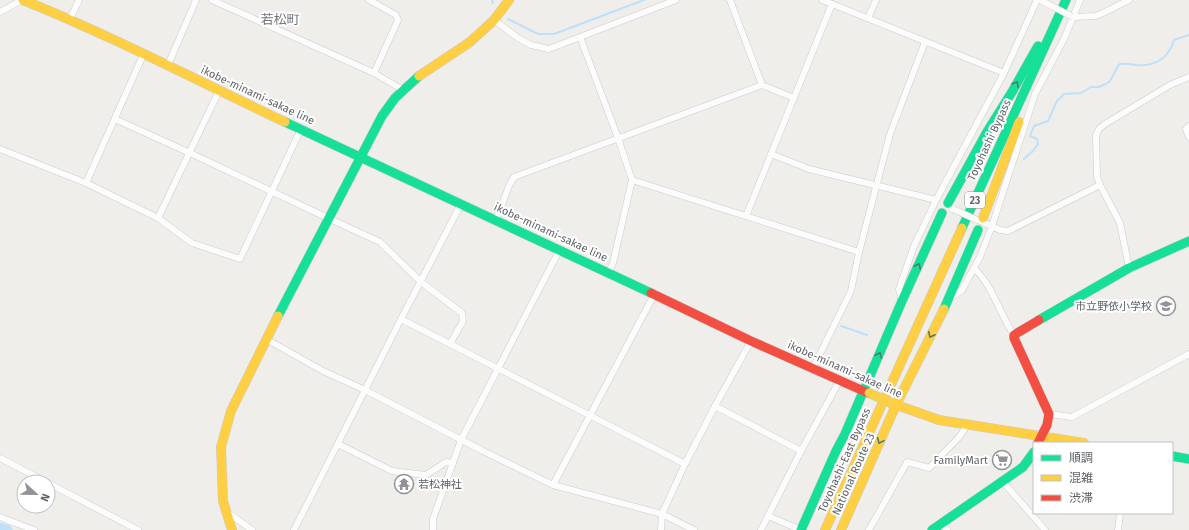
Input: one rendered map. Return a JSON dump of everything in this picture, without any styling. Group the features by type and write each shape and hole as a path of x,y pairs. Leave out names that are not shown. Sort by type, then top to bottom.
{"main road":[{"name":"ikobe-minami-sakae line","path":"22,0 70,19 144,53 219,91 655,293 751,341 866,392 939,420 1039,440 1069,442"},
{"path":"232,530 223,501 220,465 225,429 231,410 361,157 388,108 403,90 420,75 470,42 494,20 509,0"},
{"name":"Toyohashi Bypass","path":"890,402 1066,0"},
{"name":"23","path":"951,206 987,132 1012,92 1052,19 1066,0"},
{"name":"23","path":"979,218 1050,37"},
{"path":"801,530 836,451 866,392 902,301 942,213"},
{"name":"23","path":"890,402 948,300 978,230"},
{"path":"1039,440 1049,420 1049,414 1014,338 1014,335 1128,268 1188,244"},
{"name":"National Route 23","path":"842,530 890,402"},
{"name":"Toyohashi-East Bypass","path":"825,530 890,402"},
{"path":"932,530 944,527 1023,467 1033,453"},
{"path":"1173,456 1189,459"}],"street":[{"path":"0,12 22,0"},
{"path":"70,19 79,0"},
{"path":"168,65 196,0"},
{"path":"212,0 374,73 403,90"},
{"path":"368,0 396,15 398,20 374,73"},
{"path":"494,20 518,38 531,44 549,49 676,0"},
{"path":"730,0 762,85"},
{"path":"822,0 1004,73"},
{"path":"868,18 876,0"},
{"path":"902,301 899,289 914,246 936,201 1004,73 1038,0 1073,16 1095,16 1129,0"},
{"path":"948,300 962,290 975,269 992,226 1035,94 1064,39 1080,0"},
{"path":"746,216 832,4"},
{"path":"580,37 632,180 613,263 609,272"},
{"path":"813,368 851,291 859,252 890,134 925,42"},
{"path":"86,183 144,53"},
{"path":"1128,268 1120,223 1097,177 1096,139 1099,129 1170,86 1189,77"},
{"path":"496,220 514,177 762,85 794,98"},
{"path":"158,218 219,91"},
{"path":"115,120 190,153 380,242 421,282 462,313 463,321 450,344"},
{"path":"1189,126 1186,129 1189,137"},
{"path":"0,149 86,183 158,218 192,243 240,259 301,129"},
{"path":"771,154 809,169 936,201 979,218 1000,230 1008,231 1100,185"},
{"path":"632,180 859,252"},
{"path":"294,530 461,204"},
{"path":"433,530 433,519 461,440 560,249"},
{"path":"975,269 984,278 1014,335"},
{"path":"553,485 655,293"},
{"path":"401,319 685,464"},
{"path":"266,340 323,371 365,390 461,440 553,485 662,514 694,530"},
{"path":"661,530 662,514 685,464 751,341"},
{"path":"1049,414 1072,417 1189,354"},
{"path":"761,530 800,451 840,380"},
{"path":"715,406 800,451"},
{"path":"870,530 907,462 929,468 960,436 967,425"},
{"path":"338,444 392,471 426,475 446,462 453,463"},
{"path":"0,458 31,474"},
{"path":"1003,482 1045,530"},
{"path":"56,487 138,530"},
{"path":"226,512 252,530"},
{"path":"1118,530 1120,514"},
{"path":"768,516 801,530"},
{"path":"0,517 34,530"}],"waterway":[{"path":"508,19 538,34 554,34 644,0"},
{"path":"1024,159 1038,144 1037,139 1030,136 1034,126 1048,121 1057,101 1064,94 1081,93 1091,87 1098,87 1106,84 1110,81 1120,64 1143,65 1155,63 1169,52 1174,40 1189,35"},
{"path":"841,326 867,335"},
{"path":"0,528 7,530"}],"traffic: fast":[{"path":"962,228 1066,0"},
{"path":"948,203 987,132 1038,46"},
{"path":"278,316 382,116 395,98 419,76"},
{"path":"285,122 651,293"},
{"path":"801,530 942,213"},
{"path":"944,309 978,230"},
{"path":"1039,320 1129,268 1189,241"},
{"path":"932,530 1023,467 1033,453"},
{"path":"1173,456 1189,459"}],"traffic: slow":[{"path":"23,0 122,44 285,122"},
{"path":"419,76 470,42 494,20 509,0"},
{"path":"983,218 1019,122"},
{"path":"825,530 962,228"},
{"path":"841,530 896,405 944,309"},
{"path":"232,530 223,501 221,447 231,411 278,316"},
{"path":"869,393 891,403"},
{"path":"891,403 939,420 1078,442"}],"traffic: jam":[{"path":"651,293 751,341 868,393"},
{"path":"1038,442 1047,425 1049,414 1014,338 1014,335 1039,320"}],"place":[{"name":"市立野依小学校","path":"1166,306"},
{"name":"FamilyMart","path":"1002,460"},
{"name":"若松神社","path":"404,484"}],"district":[{"name":"若松町","path":"280,19"}]}
